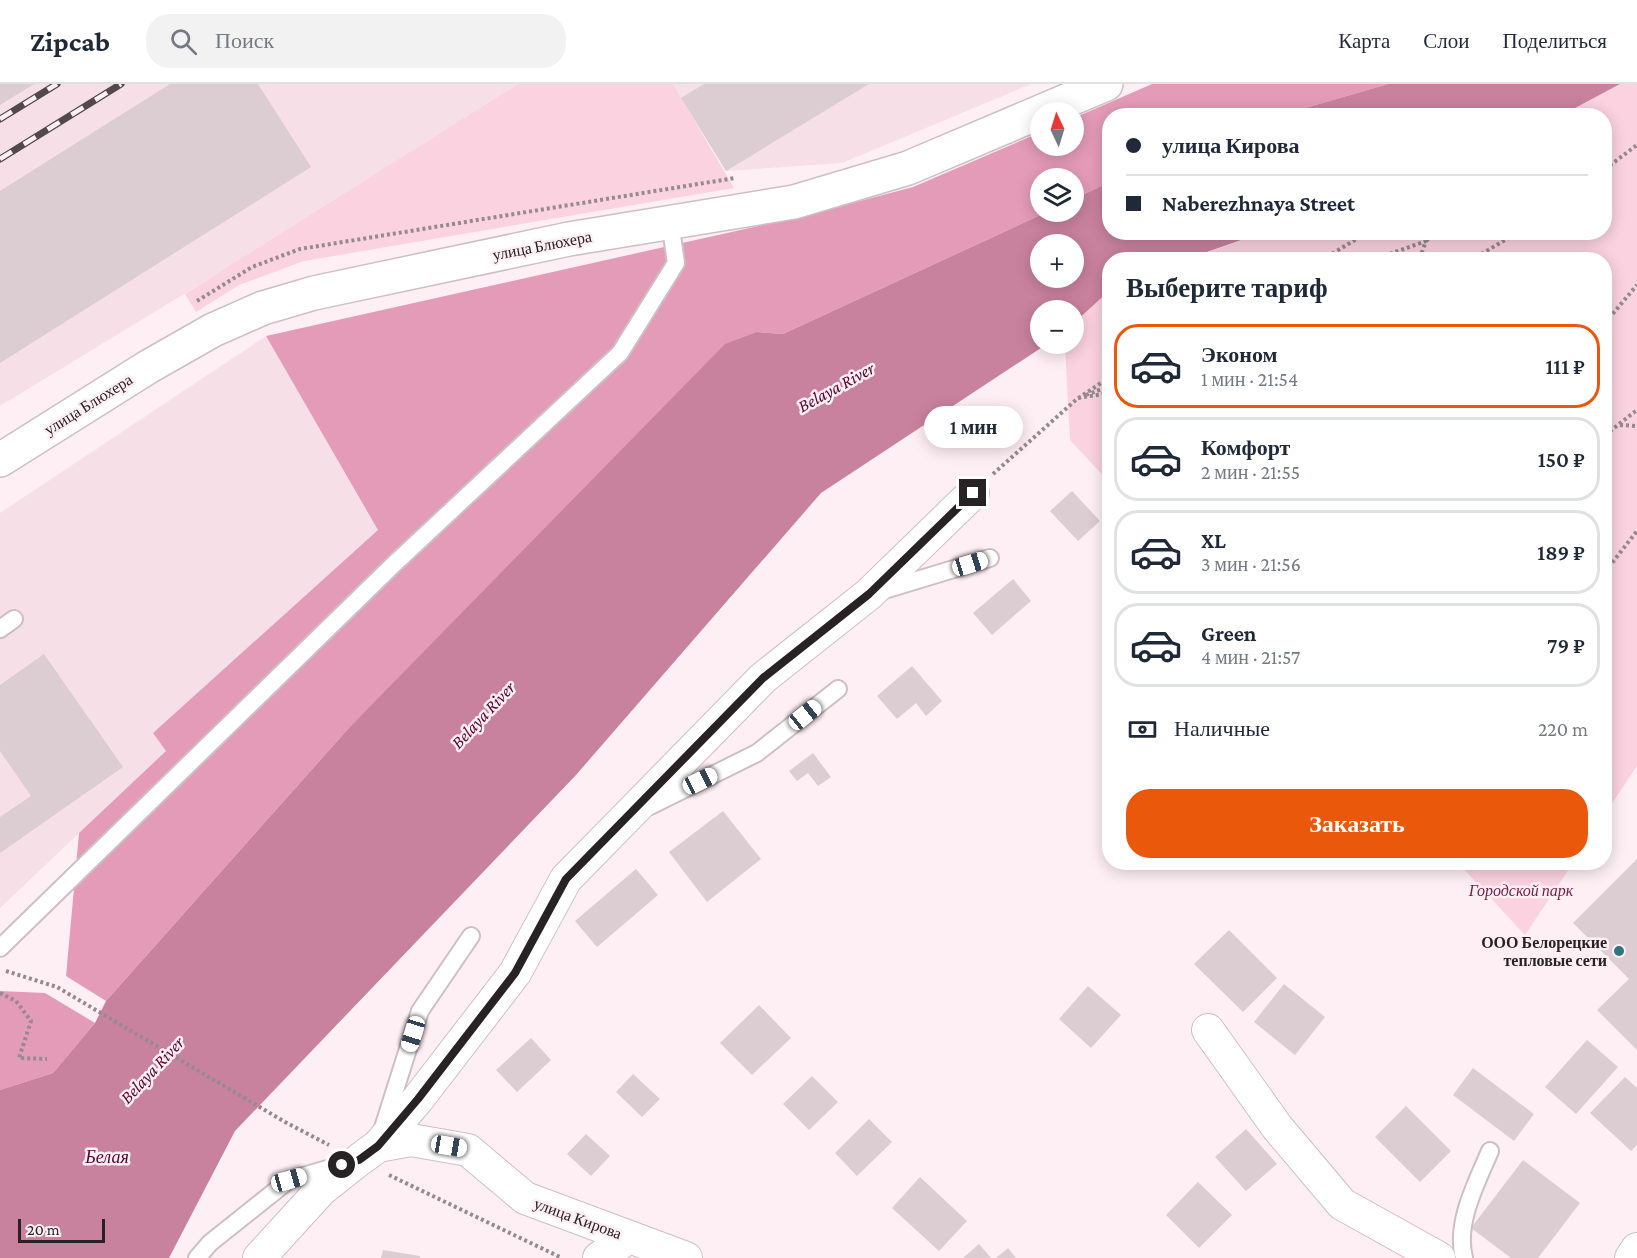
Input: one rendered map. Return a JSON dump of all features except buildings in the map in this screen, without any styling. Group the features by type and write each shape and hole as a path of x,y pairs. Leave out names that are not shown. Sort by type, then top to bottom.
{"main road":[{"name":"улица Блюхера","path":"0,460 148,367 213,330 263,308 314,292 569,239 794,202 908,168 1106,84"}],"street":[{"path":"368,1153 418,1099 515,973 566,879 763,678 869,594 973,493"},
{"path":"1208,1030 1277,1127 1342,1204 1439,1258"},
{"name":"улица Кирова","path":"259,1258 321,1190 368,1153 411,1140 468,1150 525,1198 686,1258"},
{"path":"599,1258 629,1236"},
{"path":"1631,1258 1637,1248"}],"lane":[{"path":"0,948 393,565 620,353 676,263 670,222"},
{"path":"869,594 990,558"},
{"path":"625,818 757,753 838,689"},
{"path":"197,1258 210,1243 289,1180 368,1153 420,1011 471,936"},
{"path":"1464,1258 1460,1243 1469,1200 1490,1151"}],"path":[{"path":"1612,164 1637,145"},
{"path":"1335,252 1355,240"},
{"path":"1484,252 1504,240"},
{"path":"1395,252 1426,241"},
{"path":"1422,252 1426,241"},
{"path":"1612,315 1637,285"},
{"path":"973,493 1077,399 1102,382"},
{"path":"1077,399 1102,389"},
{"path":"1077,399 1102,394"},
{"path":"1612,430 1637,410"},
{"path":"1620,424 1637,426"},
{"path":"1612,563 1637,531"},
{"path":"0,969 57,987 285,1122 368,1153 562,1258"},
{"path":"0,993 16,1001 31,1021 19,1058 47,1059"}],"shaded area":[{"path":"0,84 518,84 253,252 0,406"},
{"path":"673,84 1031,84 842,163 726,171"},
{"path":"1152,84 1388,84 1305,108 1102,108 1102,186 1084,194 1084,168 1030,168 1030,220 783,334 757,332 347,730 106,1001 66,976 79,833 166,751 153,733 378,530 266,336 803,216 913,187 1030,137 1030,156 1084,156 1084,114"},
{"path":"266,336 379,530 153,733 166,751 0,908 0,513"},
{"path":"0,991 45,993 95,1023 53,1073 0,1090"}],"green space":[{"path":"518,84 673,84 734,188 304,261 239,285 196,312 185,294"},
{"path":"1620,84 1637,84 1637,766 1612,804 1612,252 1209,252 1242,240 1612,240 1612,108 1575,108"},
{"path":"1102,297 1102,474 1070,440 1066,354 1084,354 1084,314"},
{"name":"Городской парк","path":"1465,870 1568,870 1525,935"}],"water":[{"path":"1388,84 1620,84 1575,108 1305,108"},
{"name":"Белая","path":"1102,186 1102,240 1241,240 1207,252 1102,252 1102,297 1084,314 1084,300 1030,300 1030,354 1032,354 821,493 576,775 235,1131 169,1258 0,1258 0,1090 53,1073 95,1023 106,1001 347,730 725,344 757,332 783,334 1030,220 1030,222 1084,222 1084,194"}],"railway":[{"path":"0,119 57,84"},
{"path":"0,159 121,84"}],"place":[{"name":"ООО Белорецкие тепловые сети","path":"1619,951"}],"route":[{"path":"342,1165 359,1160 378,1146 418,1099 515,973 566,879 763,678 869,594 973,493"}],"water label":[{"name":"Belaya River","path":"836,387"},
{"name":"Belaya River","path":"483,715"},
{"name":"Belaya River","path":"152,1070"}]}
